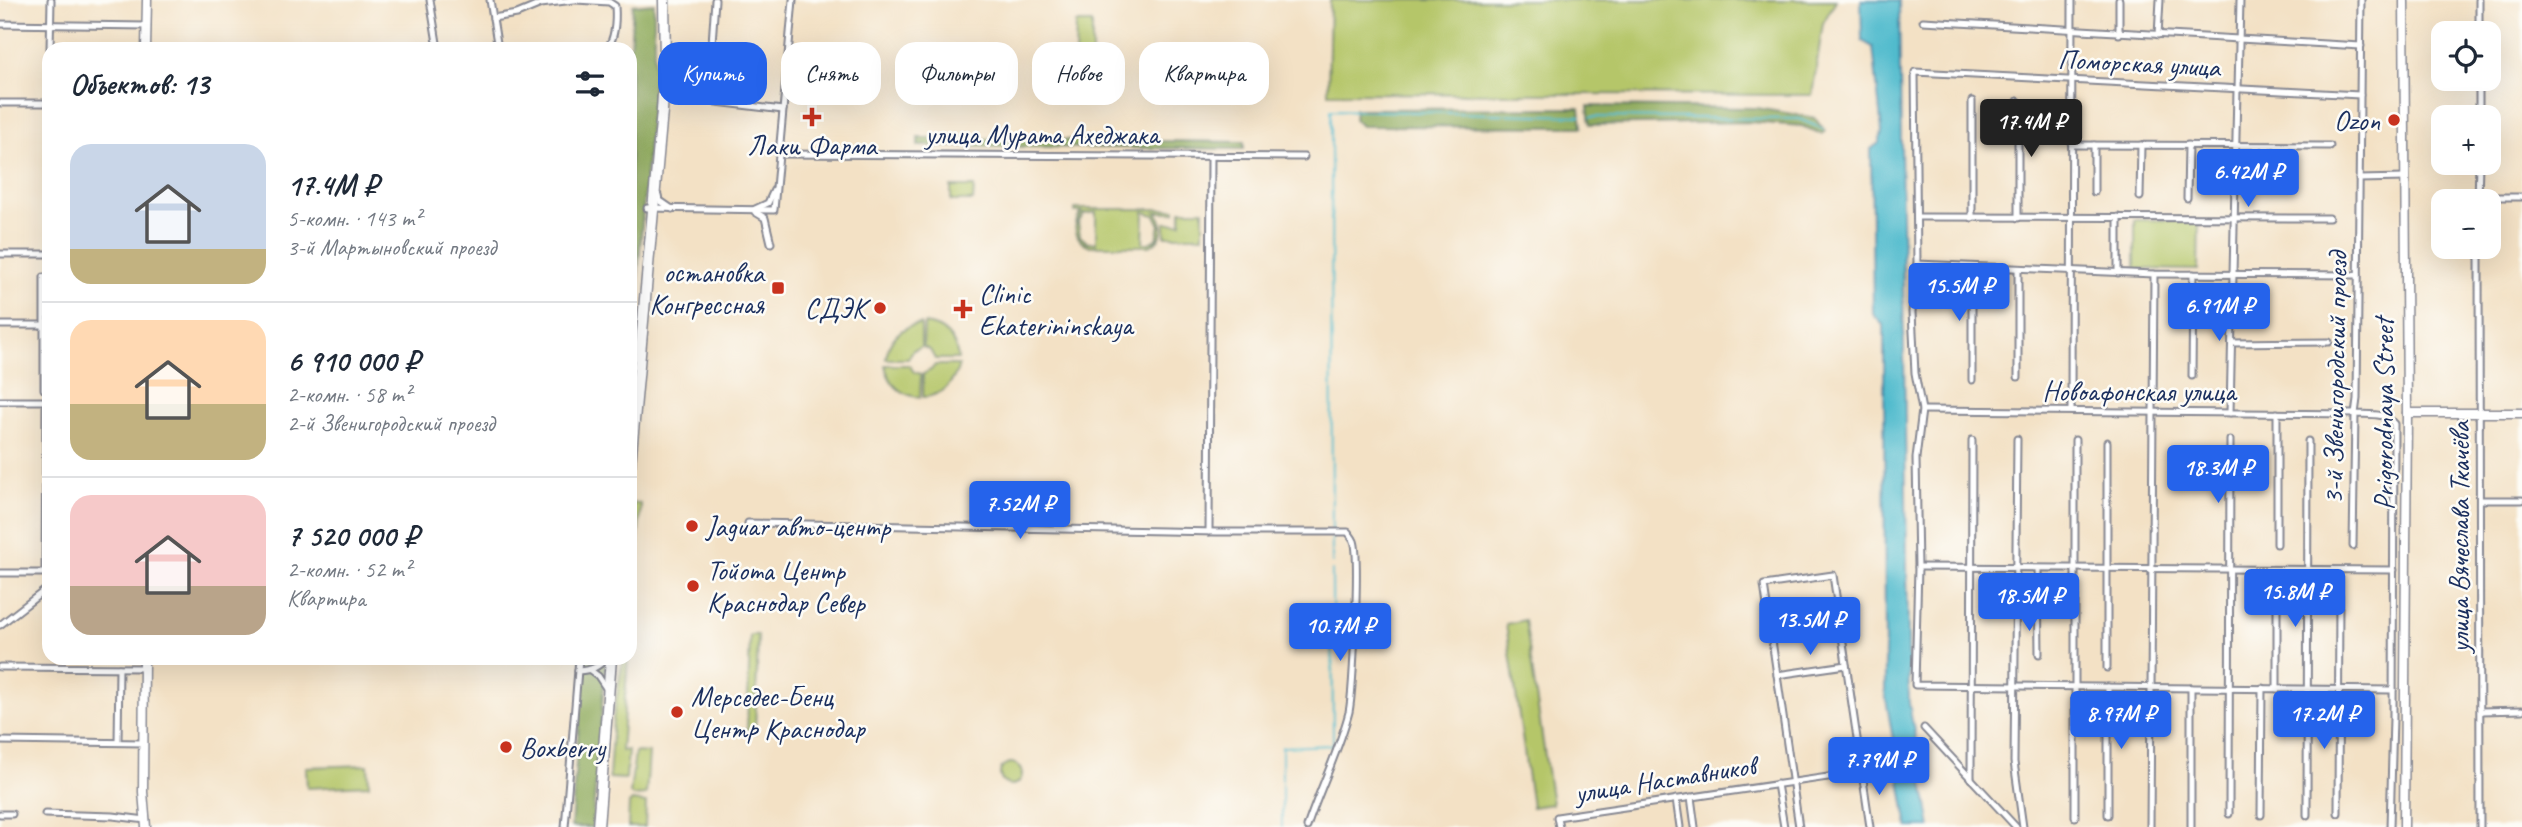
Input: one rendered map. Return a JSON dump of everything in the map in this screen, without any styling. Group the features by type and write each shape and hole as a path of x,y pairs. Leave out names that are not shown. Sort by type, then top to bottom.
{"highway":[{"path":"637,388 659,81 659,0"},
{"path":"637,340 665,35 664,0"},
{"path":"600,827 610,665"},
{"path":"600,827 610,665"}],"street":[{"path":"51,0 51,42"},
{"path":"148,0 148,42"},
{"path":"148,0 148,42"},
{"path":"430,0 437,42"},
{"path":"490,0 497,42"},
{"path":"493,18 517,14 541,4 575,0 609,2 615,6 616,17 611,42"},
{"path":"715,0 708,101 783,110"},
{"path":"650,209 774,210 793,0"},
{"path":"2071,411 2072,0"},
{"path":"2119,0 2119,34"},
{"path":"2158,35 2160,0"},
{"path":"2230,412 2240,0"},
{"name":"3-й Звенигородский проезд","path":"2353,546 2361,0"},
{"name":"Prigorodnaya Street","path":"2404,0 2407,413 2404,827"},
{"path":"2479,0 2479,21"},
{"path":"1923,21 2361,46"},
{"path":"0,24 147,26"},
{"path":"665,35 665,104 658,191 659,200 672,209"},
{"name":"Поморская улица","path":"1917,217 1915,72 2360,95"},
{"path":"1972,101 1972,218"},
{"path":"2018,101 2018,218"},
{"path":"0,103 42,103"},
{"path":"2072,145 2330,146"},
{"path":"2094,145 2094,192"},
{"path":"2140,197 2141,145"},
{"path":"2187,198 2188,145"},
{"name":"улица Мурата Ахеджака","path":"779,154 1304,157"},
{"path":"1209,532 1211,156"},
{"path":"2359,179 2405,178"},
{"path":"752,211 768,203 776,186"},
{"path":"2501,198 2522,197"},
{"path":"642,333 648,304 655,225 658,217 672,209"},
{"path":"752,211 765,218 771,243"},
{"path":"2329,218 1917,217 1912,343 1914,373 1922,410 1916,458 1918,567 1915,685 2393,690"},
{"path":"2118,217 2118,273"},
{"path":"0,254 42,254"},
{"name":"улица Вячеслава Ткачёва","path":"2479,259 2480,827"},
{"path":"1917,264 2154,274 2358,275"},
{"path":"1972,267 1972,380"},
{"path":"2018,269 2018,377"},
{"path":"2150,827 2154,274"},
{"path":"2192,376 2193,274"},
{"path":"0,325 42,325"},
{"path":"2232,343 2329,342"},
{"path":"0,401 42,401"},
{"name":"Новоафонская улица","path":"1922,410 2386,415 2395,424 2390,827"},
{"path":"2277,413 2277,544"},
{"path":"2407,413 2522,413"},
{"path":"2017,439 2014,762 2023,827"},
{"path":"1971,779 1972,440"},
{"path":"2075,440 2075,817"},
{"path":"2229,814 2231,440"},
{"path":"2307,815 2308,440"},
{"path":"2107,442 2107,668"},
{"path":"2480,500 2522,499"},
{"path":"748,523 1348,532 1354,542 1353,682 1349,710 1307,827"},
{"path":"2394,561 2406,561"},
{"path":"1918,567 2393,570"},
{"path":"2039,569 2039,654"},
{"path":"0,573 42,573"},
{"path":"1799,827 1764,585 1833,575 1870,827"},
{"path":"0,625 42,592"},
{"path":"2277,594 2277,689"},
{"path":"2338,813 2339,595"},
{"path":"565,827 578,665"},
{"path":"578,670 590,670 601,665"},
{"path":"1777,675 1846,665"},
{"path":"0,667 144,668 146,823 113,816 45,814"},
{"path":"118,742 119,668"},
{"path":"590,670 598,676 608,691"},
{"path":"2108,687 2108,815"},
{"path":"2191,688 2191,827"},
{"path":"2261,815 2262,688"},
{"path":"2481,710 2522,710"},
{"path":"2393,718 2404,718"},
{"path":"1924,728 2016,827"},
{"path":"0,741 143,743"},
{"name":"улица Наставников","path":"1559,827 1558,817 1862,772"},
{"path":"1777,784 1784,827"},
{"path":"1691,797 1695,827"},
{"path":"1676,799 1680,827"},
{"path":"0,814 12,814"}],"green space":[{"path":"1330,0 1836,0 1823,23 1812,95 1328,93"},
{"path":"654,3 654,73 637,286 637,42 630,42 633,5"},
{"path":"1076,23 1092,23 1092,42 1075,42"},
{"path":"1588,106 1757,108 1815,118 1825,131 1822,134 1802,126 1750,122 1590,125"},
{"path":"1580,108 1582,127 1361,126 1354,119 1355,109"},
{"path":"918,138 1244,142 1244,149 918,146"},
{"path":"951,187 974,187 973,201 951,201"},
{"path":"1075,209 1175,209 1175,212 1156,212 1162,231 1158,239 1150,246 1090,246 1080,240 1076,232 1076,222 1082,212 1075,212","holes":["1096,212 1096,243 1087,242 1080,236 1078,223 1084,214","1144,212 1155,215 1160,225 1157,238 1149,243 1143,243"]},
{"path":"1181,210 1203,210 1203,236 1165,236 1165,223 1181,223"},
{"path":"2135,220 2199,220 2198,270 2135,269"},
{"path":"921,324 921,347 913,350 908,359 886,359 890,345 897,335 907,328"},
{"path":"924,324 948,335 955,345 958,359 935,359 930,350 923,347"},
{"path":"885,365 909,365 914,372 921,374 920,397 897,388 889,378"},
{"path":"935,365 959,365 946,388 923,397 923,374"},
{"path":"637,504 641,504 637,552"},
{"path":"1525,620 1552,804 1532,807 1506,624"},
{"path":"750,635 758,635 755,733 747,732"},
{"path":"583,665 605,665 592,827 571,827"},
{"path":"622,665 627,665 621,751 628,750 626,779 609,778 613,719"},
{"path":"635,752 649,753 646,795 630,794"},
{"path":"1011,763 1019,766 1022,774 1019,782 1011,785 1003,782 1000,774 1003,766"},
{"path":"368,765 369,785 307,788 306,767"},
{"path":"632,801 646,803 645,827 628,827 629,804"}],"water":[{"path":"1861,0 1899,0 1909,703 1931,827 1908,827 1885,693 1884,326 1873,314 1871,149 1879,143 1882,132 1873,47 1862,41"}],"waterway":[{"path":"1332,563 1331,110 1581,116"},
{"path":"1591,117 1799,119 1823,129"},
{"path":"1282,827 1282,747 1333,745 1332,571"}],"place":[{"name":"Лаки Фарма","path":"812,117"},
{"name":"Ozon","path":"2394,120"},
{"name":"остановка Конгрессная","path":"778,288"},
{"name":"СДЭК","path":"880,308"},
{"name":"Clinic Ekaterininskaya","path":"963,309"},
{"name":"Jaguar авто-центр","path":"692,526"},
{"name":"Тойота Центр Краснодар Север","path":"693,586"},
{"name":"Мерседес-Бенц Центр Краснодар","path":"677,712"},
{"name":"Boxberry","path":"506,747"}]}
